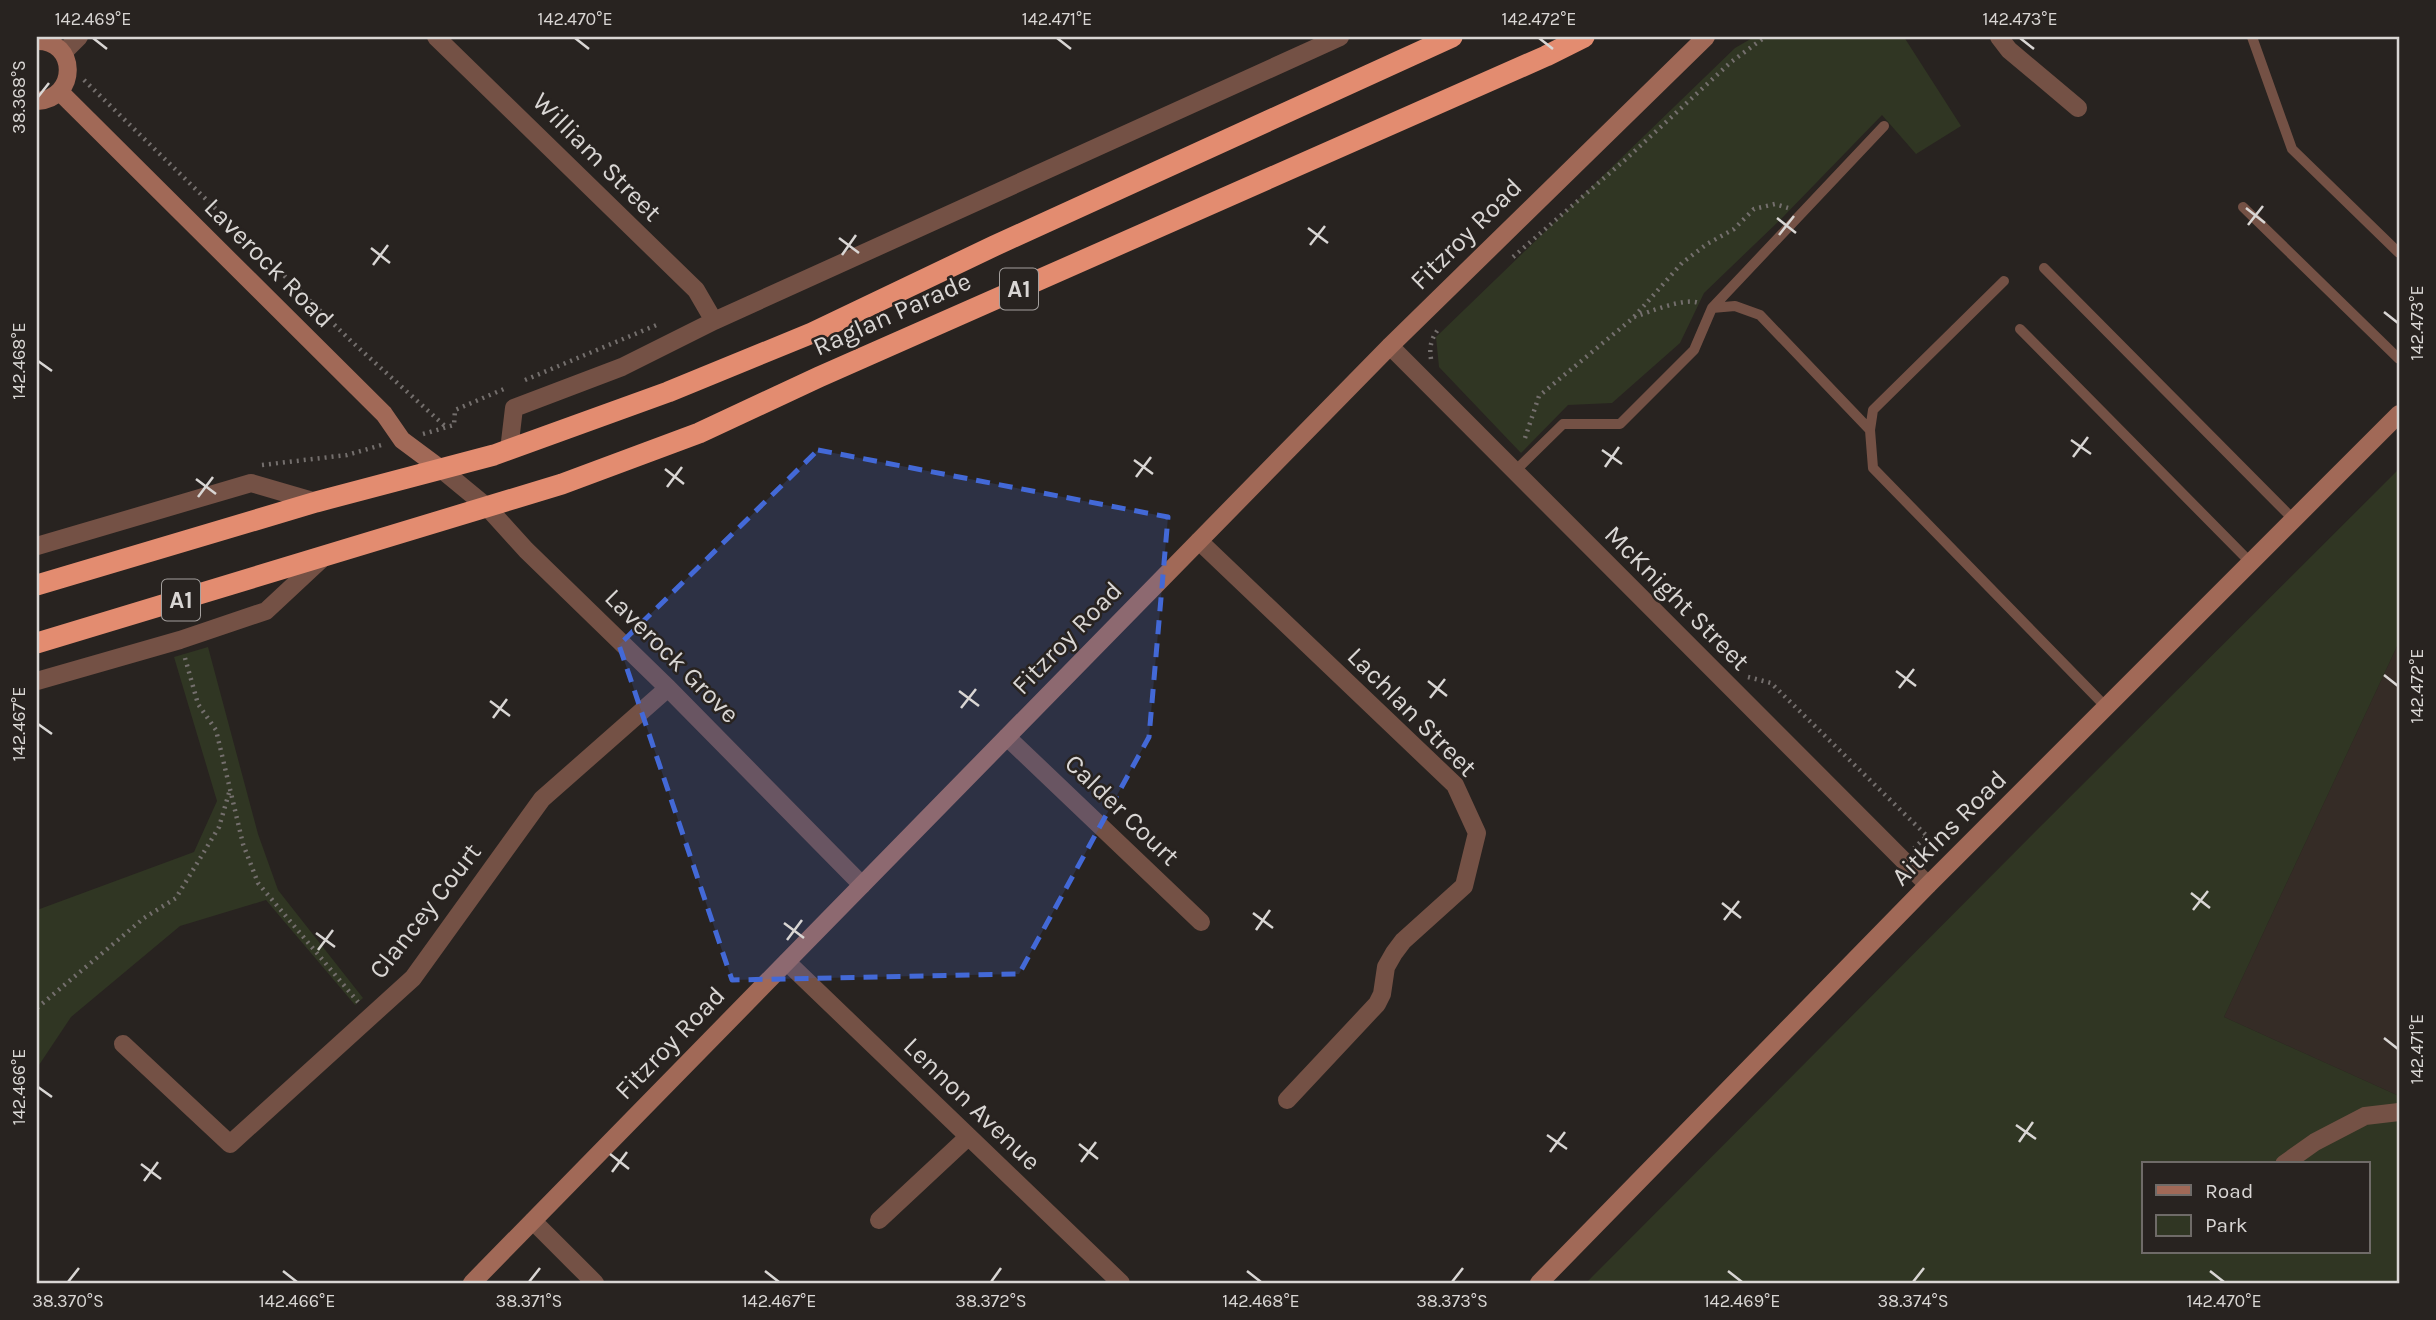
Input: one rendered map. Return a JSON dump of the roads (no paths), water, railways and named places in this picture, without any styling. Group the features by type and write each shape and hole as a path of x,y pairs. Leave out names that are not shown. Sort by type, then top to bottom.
{"highway":[{"name":"Raglan Parade","path":"37,585 316,502 509,450 668,392 812,333 994,246 1452,37"},
{"name":"Raglan Parade","path":"37,643 562,484 699,433 819,377 1584,37"}],"street":[{"path":"63,53 79,37"},
{"name":"William Street","path":"436,37 696,290 714,321"},
{"path":"509,450 514,408 622,367 714,321 1340,37"},
{"name":"Fitzroy Road","path":"472,1283 1390,346 1706,37"},
{"path":"1999,37 2009,50 2078,108"},
{"path":"37,41 54,44 63,53 68,73 60,92 51,99 37,101"},
{"name":"Laverock Road","path":"60,92 362,391 384,414 402,440 441,469"},
{"name":"McKnight Street","path":"1390,346 1521,466 1928,886"},
{"name":"Aitkins Road","path":"1539,1283 1928,886 2399,414"},
{"name":"Laverock Grove","path":"441,469 487,507 526,550 668,688 862,885"},
{"path":"37,546 251,483 316,502"},
{"name":"Lachlan Street","path":"1199,541 1455,785 1477,833 1464,886 1403,942 1389,960 1382,994 1377,1004 1287,1100"},
{"name":"Raglan Parade","path":"37,681 180,640 266,611 325,556"},
{"name":"Clancey Court","path":"123,1044 230,1144 413,978 542,799 668,688"},
{"name":"Calder Court","path":"1007,737 1201,922"},
{"name":"Lennon Avenue","path":"787,962 1121,1283"},
{"path":"2287,1162 2315,1142 2365,1116 2399,1112"},
{"path":"879,1220 968,1137"},
{"path":"533,1222 595,1283"}],"lane":[{"path":"2252,37 2292,149 2399,253"},
{"path":"1521,466 1563,424 1619,424 1694,349 1712,308 1884,126"},
{"path":"2243,207 2399,359"},
{"path":"2043,268 2294,520"},
{"path":"2004,281 1873,410 1870,430 1872,468 2107,708"},
{"path":"1712,308 1735,306 1760,315 1870,430"},
{"path":"2020,329 2250,563"}]}
